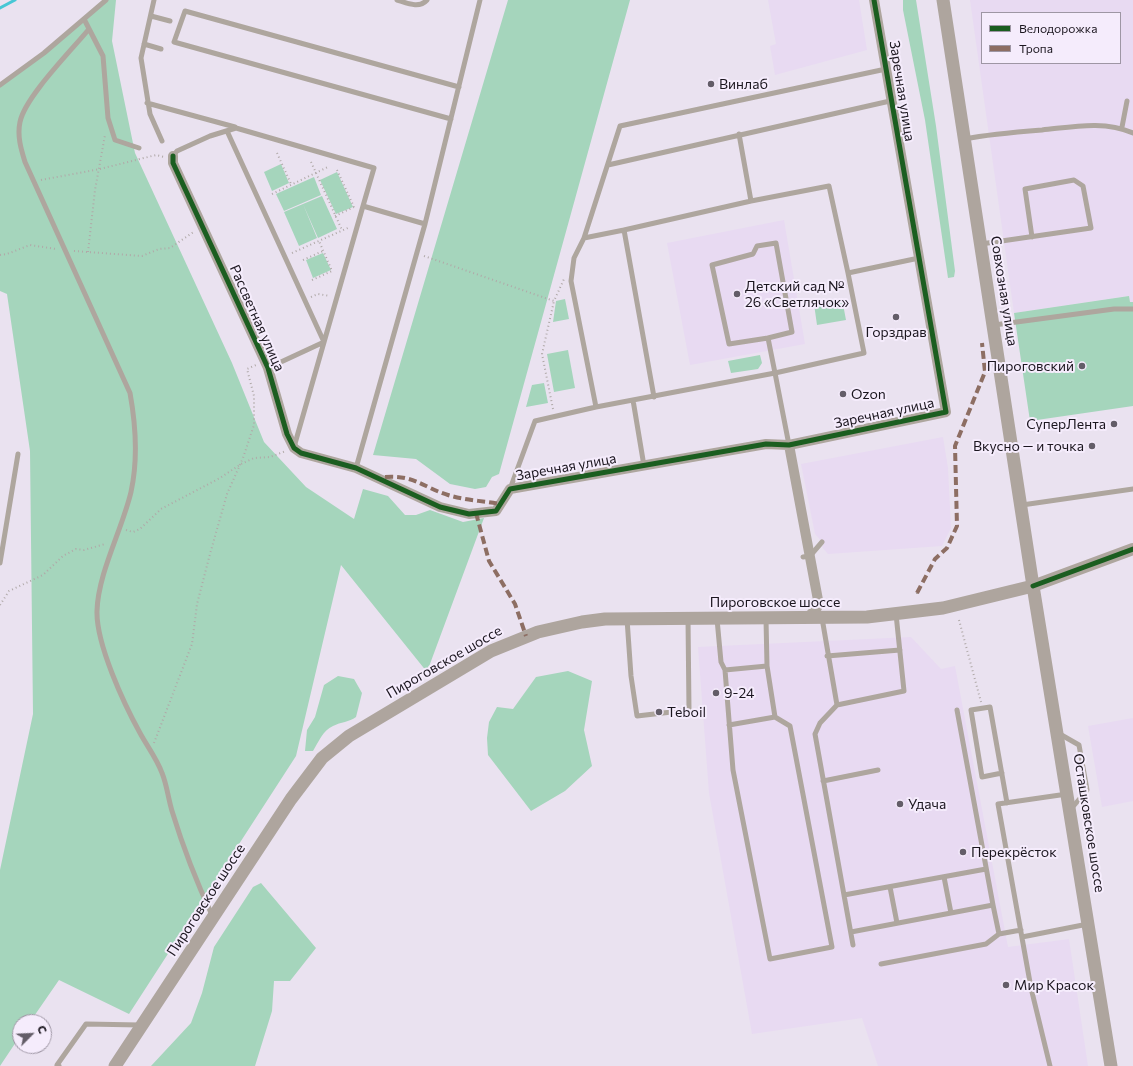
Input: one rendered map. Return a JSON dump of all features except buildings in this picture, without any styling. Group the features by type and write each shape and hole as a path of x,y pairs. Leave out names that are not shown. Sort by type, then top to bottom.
{"main road":[{"name":"Совхозная улица","path":"944,0 1033,586"},
{"name":"Пироговское шоссе","path":"115,1066 291,799 322,758 349,736 491,651 515,640 553,628 582,622 627,618 766,619 827,618 896,614 959,605 1033,586"},
{"name":"Осташковское шоссе","path":"1033,586 1071,810 1111,1066"}],"street":[{"name":"Заречная улица","path":"510,489 766,444 788,444 946,412 890,101 874,0"},
{"name":"Рассветная улица","path":"173,157 173,163 266,365 287,434 294,448"},
{"path":"788,444 807,556 818,600 826,613 827,618"},
{"path":"294,448 308,456 356,468 440,506 469,514 496,511 510,489"},
{"path":"1033,586 1133,549"},
{"path":"807,618 817,608 818,600"}],"lane":[{"path":"0,85 44,53 106,0"},
{"path":"154,0 141,58 147,103 150,114 162,141"},
{"path":"397,0 417,5 423,4 427,0"},
{"path":"356,468 425,224 480,0"},
{"path":"451,119 174,42 185,11 459,87"},
{"path":"151,16 170,21"},
{"path":"84,19 103,56 108,118 115,140 139,148"},
{"path":"89,29 30,99 19,123 18,141 25,162 130,393 134,413 136,455 131,492 99,593 97,611 98,631 120,692 162,772 172,810 197,885 213,918"},
{"path":"144,44 161,49"},
{"path":"596,406 571,281 574,258 584,238 620,126 886,70"},
{"path":"608,165 739,134 890,101"},
{"path":"1122,127 1127,102"},
{"path":"147,103 374,168 294,448"},
{"path":"965,139 988,135 1095,124 1122,127 1133,132"},
{"path":"173,157 177,151 210,136 236,128"},
{"path":"227,130 324,342"},
{"path":"739,134 751,201"},
{"path":"981,244 1032,237 1091,228 1083,186 1074,180 1025,189 1032,237"},
{"path":"510,489 535,421 596,406 654,397 775,373 864,353 829,186 751,201 584,238"},
{"path":"363,206 425,224"},
{"path":"624,230 654,397"},
{"path":"776,243 792,332 768,338 729,344 712,265 753,254 757,246 776,243"},
{"path":"848,273 919,258"},
{"path":"993,325 1114,309 1133,309"},
{"path":"768,338 788,444"},
{"path":"266,365 324,342"},
{"path":"633,400 644,466"},
{"path":"0,563 18,454"},
{"path":"1021,505 1133,489"},
{"path":"807,556 822,542"},
{"path":"853,945 815,734 820,723 837,705 904,690 896,614"},
{"path":"627,618 637,716 689,710 688,618"},
{"path":"827,618 827,656 837,705"},
{"path":"717,619 721,662 725,670 729,725 733,770 770,959 832,947 790,726 775,717 729,725"},
{"path":"766,619 767,666 775,717"},
{"path":"827,656 900,650"},
{"path":"725,670 767,666"},
{"path":"1002,774 982,777 971,710 990,707 1002,774 1007,803"},
{"path":"957,710 999,934"},
{"path":"1058,733 1079,745 1087,790 1071,810"},
{"path":"823,780 878,770"},
{"path":"1050,1066 1031,988 998,804 1068,794"},
{"path":"844,895 986,869"},
{"path":"944,877 951,913"},
{"path":"890,887 897,923"},
{"path":"851,932 993,905"},
{"path":"1022,937 1089,924"},
{"path":"881,964 986,944 999,934 1021,930"},
{"path":"59,1066 57,1065 86,1024 143,1025"}],"path":[{"path":"88,252 95,190 108,118"},
{"path":"277,153 291,185"},
{"path":"34,181 100,169 156,155 173,157"},
{"path":"311,162 342,231"},
{"path":"272,194 328,168"},
{"path":"335,216 355,207 337,170"},
{"path":"285,256 358,223"},
{"path":"0,255 7,254 30,245 65,250 142,256 159,249 170,248 193,232 203,228"},
{"path":"318,241 335,278"},
{"path":"303,260 323,251"},
{"path":"417,254 554,301"},
{"path":"555,416 542,354 554,301 562,282 573,266"},
{"path":"312,280 332,271"},
{"path":"305,300 318,294 337,298"},
{"path":"151,752 192,644 197,604 210,554 227,494 254,425 254,396 247,370 266,365"},
{"path":"119,529 133,532 140,529 161,509 220,478 240,464 254,458 270,456 294,448"},
{"path":"0,604 9,590 20,584 40,577 63,556 74,550 84,550 110,543 114,544"},
{"path":"917,593 918,597"},
{"path":"959,620 982,708"}],"shaded area":[{"path":"768,0 859,0 867,50 775,75 770,46 776,44"},
{"path":"970,0 1133,0 1133,302 1130,302 1128,296 1014,313"},
{"name":"Детский сад № 26 «Светлячок»","path":"784,220 805,344 690,365 667,243"},
{"path":"943,437 948,468 951,528 942,546 828,554 822,547 824,544 815,534 801,464"},
{"name":"Удача","path":"911,637 941,669 955,666 1008,947 1069,939 1088,1066 878,1066 862,1018 752,1034 709,793 698,647"},
{"path":"1133,718 1133,801 1102,807 1088,726"}],"green space":[{"path":"105,0 116,0 112,41 135,153 232,363 264,442 306,487 354,519 363,489 388,496 405,515 416,515 430,510 463,522 484,518 427,672 341,565 296,756 129,1014 59,980 36,1014 12,1014 12,1048 0,1066 0,870 33,714 30,451 7,294 0,291 0,85 44,53"},
{"path":"508,0 630,0 499,474 492,477 486,487 475,489 450,484 416,459 373,455"},
{"path":"903,0 916,0 936,126 955,271 954,277 948,278 925,120 903,10"},
{"path":"281,164 289,183 272,191 264,172"},
{"path":"337,172 353,207 336,214 320,180"},
{"path":"314,177 321,195 284,211 276,194"},
{"path":"322,196 337,229 318,238 303,204"},
{"path":"303,204 317,238 299,246 284,212"},
{"path":"323,253 331,270 313,278 306,260"},
{"name":"Пироговский","path":"1129,296 1130,302 1133,302 1133,406 1030,421 1014,313"},
{"path":"565,299 569,319 553,322 556,301"},
{"path":"842,299 846,320 817,325 814,304"},
{"path":"568,350 575,388 554,392 547,354"},
{"path":"760,355 762,363 758,369 731,373 728,361"},
{"path":"544,383 548,403 526,407 532,385"},
{"path":"568,671 592,681 584,730 592,766 565,791 531,811 488,755 487,738 489,722 497,707 513,709 536,677"},
{"path":"338,676 354,679 362,693 356,717 326,730 313,751 305,751 307,730 315,717 324,685"},
{"path":"261,883 316,948 290,981 274,981 272,1011 255,1066 151,1066 191,1023 202,993 214,947 253,887"}],"waterway":[{"path":"0,8 15,0"}],"marked path":[{"path":"917,593 935,559 947,548 957,526 955,446 985,372 982,343"},
{"path":"385,477 404,478 418,482 454,497 500,504"},
{"path":"476,513 489,561 515,604 526,636"}],"cycle path":[{"path":"173,156 173,163 268,368 287,434 294,448 301,453 356,468 440,507 469,514 496,511 510,489 766,444 789,445 946,412 874,0"},
{"path":"1033,586 1133,549"}],"place":[{"name":"Винлаб","path":"711,84"},
{"name":"Детский сад № 26 «Светлячок»","path":"737,294"},
{"name":"Горздрав","path":"896,317"},
{"name":"Пироговский","path":"1082,366"},
{"name":"Ozon","path":"843,394"},
{"name":"СуперЛента","path":"1114,424"},
{"name":"Вкусно — и точка","path":"1092,446"},
{"name":"9-24","path":"716,693"},
{"name":"Teboil","path":"659,712"},
{"name":"Удача","path":"900,804"},
{"name":"Перекрёсток","path":"963,852"},
{"name":"Мир Красок","path":"1006,985"}]}
